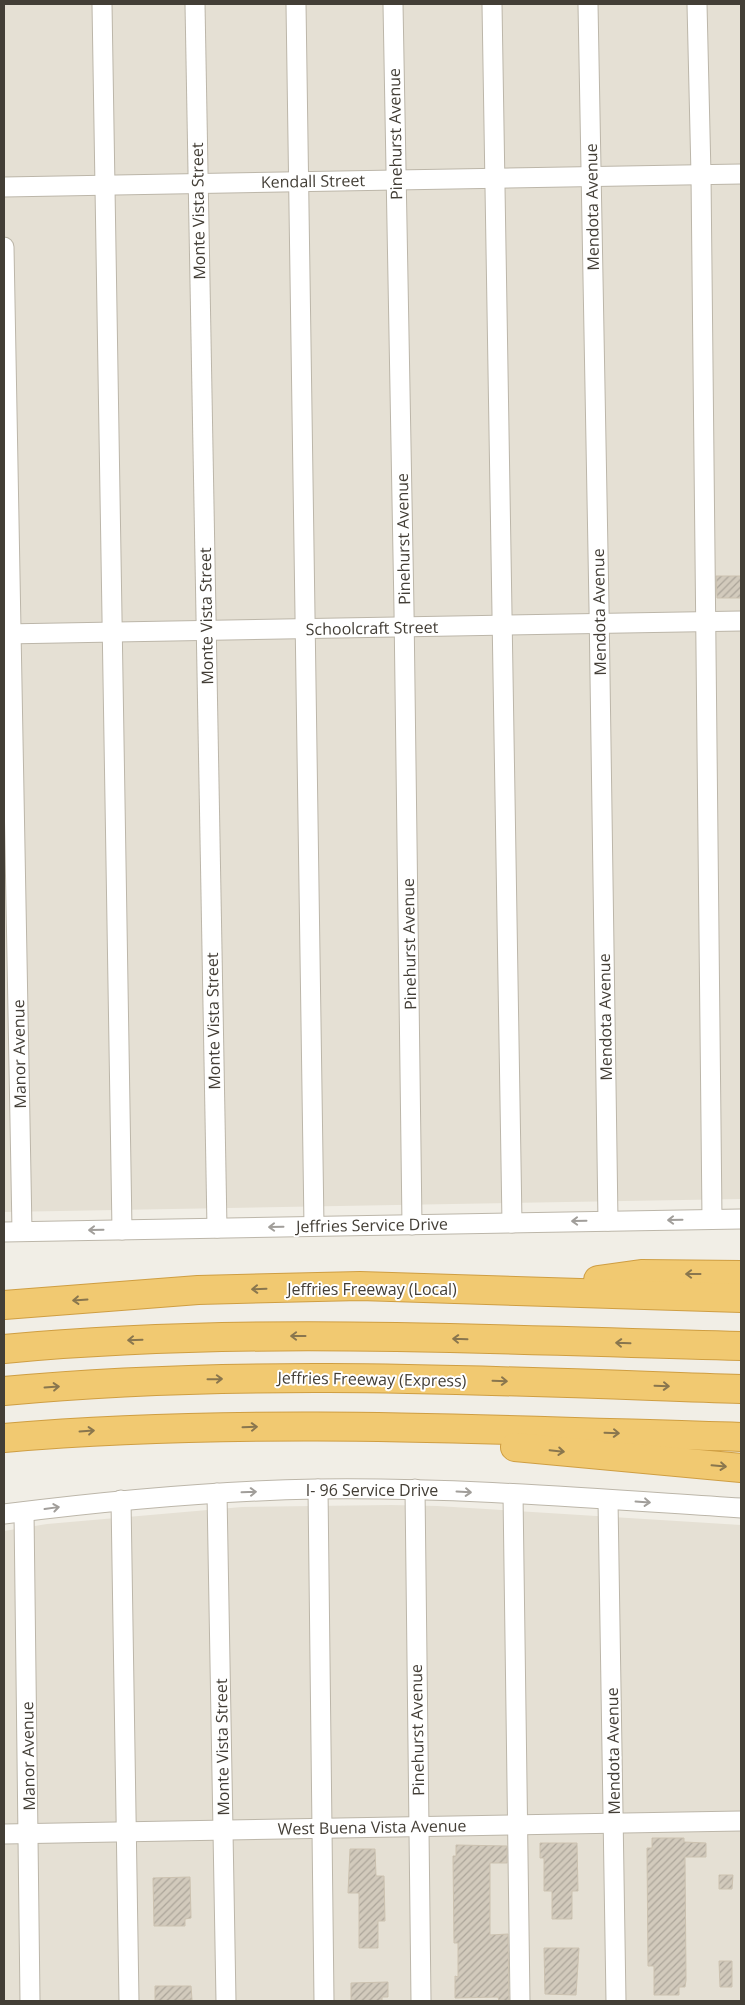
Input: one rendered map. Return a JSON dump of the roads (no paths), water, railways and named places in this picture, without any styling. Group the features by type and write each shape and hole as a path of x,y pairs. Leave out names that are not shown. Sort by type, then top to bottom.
{"highway":[{"path":"527,1290 642,1274 741,1275"},
{"name":"Jeffries Freeway (Local)","path":"4,1305 198,1290 360,1286 741,1298"},
{"path":"4,1349 115,1341 290,1336 741,1346"},
{"name":"Jeffries Freeway (Express)","path":"4,1391 147,1380 314,1377 741,1389"},
{"path":"4,1438 114,1429 276,1426 741,1437"},
{"path":"405,1428 474,1443 741,1468"}],"street":[{"path":"102,4 122,1230"},
{"name":"Monte Vista Street","path":"194,4 207,631 216,1228"},
{"path":"296,4 314,1226"},
{"name":"Pinehurst Avenue","path":"393,4 412,1225"},
{"path":"492,4 512,1223"},
{"name":"Mendota Avenue","path":"588,4 600,624 608,1221"},
{"path":"697,4 701,175 712,1220"},
{"name":"Kendall Street","path":"4,187 741,174"},
{"name":"Manor Avenue","path":"4,247 13,1232"},
{"name":"Schoolcraft Street","path":"7,634 741,621"},
{"name":"Jeffries Service Drive","path":"13,1232 741,1219"},
{"path":"318,1489 324,2001"},
{"name":"I- 96 Service Drive","path":"4,1514 121,1500 217,1493 318,1489 415,1489 741,1508"},
{"name":"Pinehurst Avenue","path":"415,1489 421,2001"},
{"name":"Monte Vista Street","path":"217,1493 226,2001"},
{"path":"513,1494 520,2001"},
{"path":"121,1500 129,2001"},
{"name":"Mendota Avenue","path":"608,1500 616,2001"},
{"name":"Manor Avenue","path":"24,1512 30,2001"},
{"name":"West Buena Vista Avenue","path":"4,1834 741,1821"}]}
